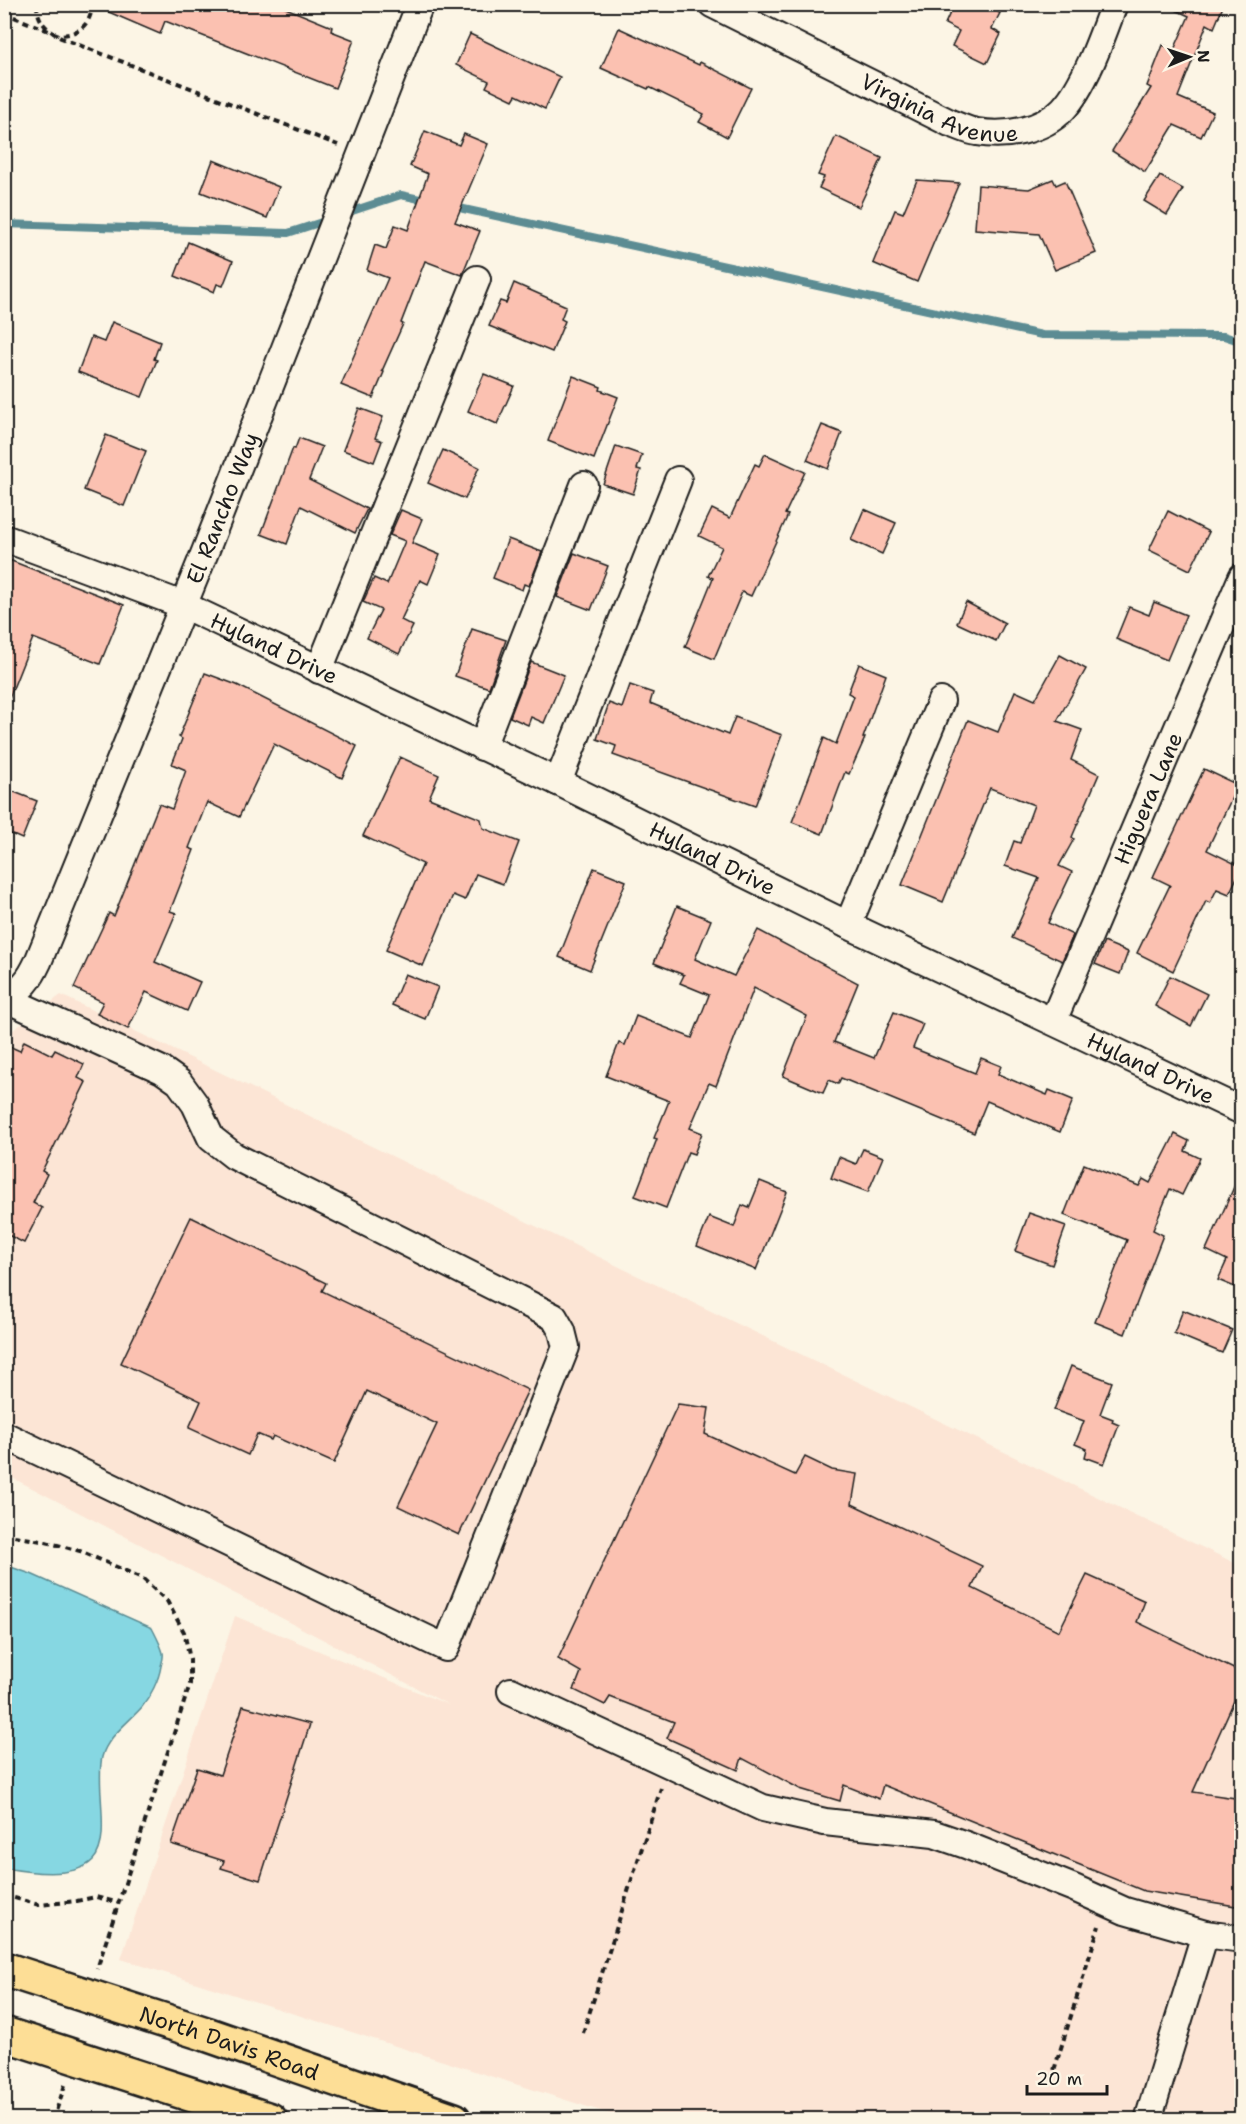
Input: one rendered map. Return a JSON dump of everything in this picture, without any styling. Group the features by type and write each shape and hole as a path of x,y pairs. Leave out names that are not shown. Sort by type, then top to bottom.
{"main road":[{"name":"North Davis Road","path":"4,1969 206,2034 454,2120"},
{"path":"4,2034 270,2120"}],"street":[{"name":"El Rancho Way","path":"4,997 18,991 35,968 358,167 420,4"},
{"name":"Virginia Avenue","path":"712,4 950,123 974,132 997,135 1023,131 1041,124 1063,109 1083,78 1114,4"},
{"path":"319,670 477,279"},
{"path":"558,782 678,480"},
{"path":"482,747 584,485"},
{"name":"Hyland Drive","path":"4,538 183,605 558,782 848,925 1242,1111"},
{"name":"Higuera Lane","path":"1053,1021 1242,577"},
{"path":"848,925 941,701"},
{"path":"4,997 162,1070 179,1082 195,1104 211,1138 234,1156 554,1317 562,1331 566,1347 446,1648 4,1435"},
{"path":"512,1691 763,1808 825,1822 934,1834 1125,1911 1205,1934 1242,1939"},
{"path":"1148,2120 1205,1934"}],"path":[{"path":"37,4 38,17 50,31 61,38 341,147"},
{"path":"4,13 59,34 69,34 86,25 91,17 92,4"},
{"path":"4,1534 80,1551 142,1578 167,1601 184,1632 190,1659 190,1684 97,1970"},
{"path":"583,2033 661,1788 671,1767"},
{"path":"4,1895 39,1905 77,1902 96,1896 119,1903"},
{"path":"1051,2080 1106,1902"},
{"path":"53,2120 75,2056"}],"shaded area":[{"path":"61,995 1241,1566 1241,2119 626,2119 121,1959 235,1616 449,1705 5,1474 4,1028 13,1030"}],"water":[{"path":"5,1565 31,1574 152,1628 163,1653 154,1688 142,1707 113,1736 102,1757 100,1783 102,1826 99,1851 93,1860 75,1870 50,1873 5,1868"}],"building":[{"path":"90,4 276,4 332,27 331,31 354,40 335,88 165,21 160,34"},
{"path":"954,4 999,4 996,11 1000,13 992,29 1001,34 987,63 952,46 959,31 945,24"},
{"path":"1162,4 1224,4 1214,28 1207,24 1178,97 1213,112 1201,137 1174,125 1145,172 1112,151 1151,88 1147,86 1163,45 1174,50 1189,16"},
{"path":"619,28 699,65 700,62 751,88 727,137 699,122 704,114 649,87 648,89 601,68"},
{"path":"470,34 560,77 545,109 516,95 513,100 486,87 489,81 456,65"},
{"path":"425,131 459,145 464,134 488,144 455,222 480,231 462,275 425,261 373,398 341,385 388,278 367,270 375,245 386,249 395,225 408,230 428,174 410,166"},
{"path":"836,136 882,158 859,207 819,188 824,177 818,175"},
{"path":"213,160 279,187 267,218 201,192"},
{"path":"1160,176 1183,189 1167,215 1144,201"},
{"path":"1053,179 1056,185 1065,181 1096,253 1055,270 1039,234 975,229 978,185 1029,189"},
{"path":"917,180 959,183 917,282 873,263 895,210 903,213"},
{"path":"188,242 233,261 223,286 217,284 214,292 175,276"},
{"path":"514,283 566,306 561,319 565,321 552,352 489,326 500,301 506,303"},
{"path":"112,322 160,342 154,359 157,360 142,397 78,372 91,337 104,342"},
{"path":"484,374 514,386 497,424 468,411"},
{"path":"573,376 601,387 600,390 618,397 594,459 548,441"},
{"path":"359,408 383,417 375,438 382,441 374,462 343,450"},
{"path":"822,425 842,433 828,469 807,460"},
{"path":"106,435 146,451 124,506 84,490"},
{"path":"299,438 322,447 309,480 367,509 355,533 301,506 287,544 261,534 293,448 295,449"},
{"path":"616,446 642,455 637,469 641,470 633,494 603,484"},
{"path":"443,450 479,467 465,499 428,483"},
{"path":"765,454 805,472 751,596 742,592 714,659 685,647 713,578 708,576 722,547 699,536 712,509 730,518 755,464 759,466"},
{"path":"864,509 896,523 882,554 851,540"},
{"path":"401,510 422,519 412,543 440,555 428,584 420,580 401,620 413,626 399,654 367,638 381,610 363,602 374,578 387,584 405,541 390,535"},
{"path":"1168,511 1209,532 1190,570 1149,550"},
{"path":"508,539 542,552 529,586 524,584 522,590 493,578"},
{"path":"574,553 608,566 591,610 557,597"},
{"path":"4,558 124,605 100,664 33,638 6,706"},
{"path":"966,602 1005,623 996,641 957,623"},
{"path":"1154,602 1186,615 1167,660 1116,639 1129,607 1149,615"},
{"path":"472,629 506,640 489,688 455,676"},
{"path":"1060,655 1086,669 1057,721 1082,730 1071,760 1099,774 1072,837 1074,839 1059,866 1072,872 1048,923 1073,935 1062,961 1012,938 1039,878 1005,866 1014,841 1020,843 1034,805 990,788 943,902 902,885 968,720 998,732 1015,691 1035,700"},
{"path":"531,662 564,675 544,723 531,717 528,725 510,717"},
{"path":"859,664 886,675 863,738 865,738 849,774 845,772 822,834 792,822 824,738 836,744 854,696 848,693"},
{"path":"205,673 237,685 357,746 342,778 274,744 239,817 207,802 189,848 194,850 170,911 176,913 155,962 200,982 187,1011 146,992 128,1029 97,1014 103,1002 74,988 109,913 114,916 159,804 172,809 186,770 172,764 182,739 179,737"},
{"path":"630,685 653,693 650,703 728,735 735,717 782,735 755,806 613,755 616,746 597,739 609,703 622,708"},
{"path":"400,757 439,775 429,798 481,819 483,828 519,842 503,884 476,874 465,900 453,895 423,966 386,950 423,864 363,836"},
{"path":"1204,769 1238,785 1207,850 1242,867 1229,894 1217,889 1210,903 1206,901 1173,971 1137,953 1170,885 1153,877"},
{"path":"4,788 37,801 22,839 4,831"},
{"path":"594,868 626,881 590,970 559,957"},
{"path":"677,906 711,920 695,959 734,976 758,930 858,983 834,1042 874,1058 894,1012 923,1024 913,1048 975,1073 981,1058 1001,1066 998,1074 1047,1095 1049,1090 1073,1100 1060,1132 987,1101 974,1133 841,1078 838,1084 829,1080 823,1093 783,1076 807,1016 754,988 716,1086 709,1083 690,1128 702,1133 694,1154 688,1152 666,1208 635,1196 669,1101 606,1076 619,1043 625,1045 636,1016 692,1038 709,995 680,983 684,975 654,963"},
{"path":"1104,942 1128,952 1120,974 1095,964"},
{"path":"405,974 438,987 425,1019 392,1005"},
{"path":"1170,976 1207,994 1191,1026 1155,1006"},
{"path":"24,1041 52,1055 55,1050 84,1064 78,1078 86,1082 42,1171 47,1174 33,1203 42,1208 24,1243 4,1233 4,1060 11,1047 20,1051"},
{"path":"1175,1134 1189,1141 1185,1151 1200,1158 1182,1195 1170,1189 1153,1230 1163,1235 1125,1334 1095,1322 1127,1240 1064,1215 1084,1164 1139,1186 1143,1179 1150,1183"},
{"path":"863,1149 883,1157 868,1192 831,1178 839,1157 856,1164"},
{"path":"1242,1169 1242,1290 1218,1280 1227,1260 1206,1250"},
{"path":"760,1181 787,1192 756,1270 697,1246 709,1217 734,1227 742,1205 749,1208"},
{"path":"1029,1213 1066,1226 1052,1265 1015,1251"},
{"path":"191,1217 326,1283 322,1291 528,1390 459,1535 398,1506 437,1424 367,1391 334,1463 273,1436 271,1440 257,1434 248,1455 189,1428 201,1401 121,1363"},
{"path":"1183,1310 1232,1330 1222,1353 1174,1333"},
{"path":"1071,1366 1112,1382 1100,1414 1113,1419 1112,1422 1119,1425 1104,1464 1085,1457 1087,1449 1075,1444 1084,1421 1054,1410"},
{"path":"678,1404 709,1408 705,1434 795,1475 805,1457 832,1470 857,1474 852,1504 982,1566 972,1588 1059,1631 1087,1575 1145,1601 1137,1622 1242,1673 1242,1683 1193,1792 1242,1799 1242,1907 1144,1891 883,1785 879,1799 844,1785 840,1801 800,1789 742,1758 738,1770 667,1738 674,1722 610,1697 605,1705 574,1690 581,1672 558,1659"},
{"path":"243,1706 310,1724 260,1880 221,1868 224,1861 171,1844 197,1768 220,1775"}],"waterway":[{"path":"343,214 401,195 429,201"},
{"path":"450,206 1042,335 1224,336 1242,342"},
{"path":"4,224 288,233 331,219"}]}
